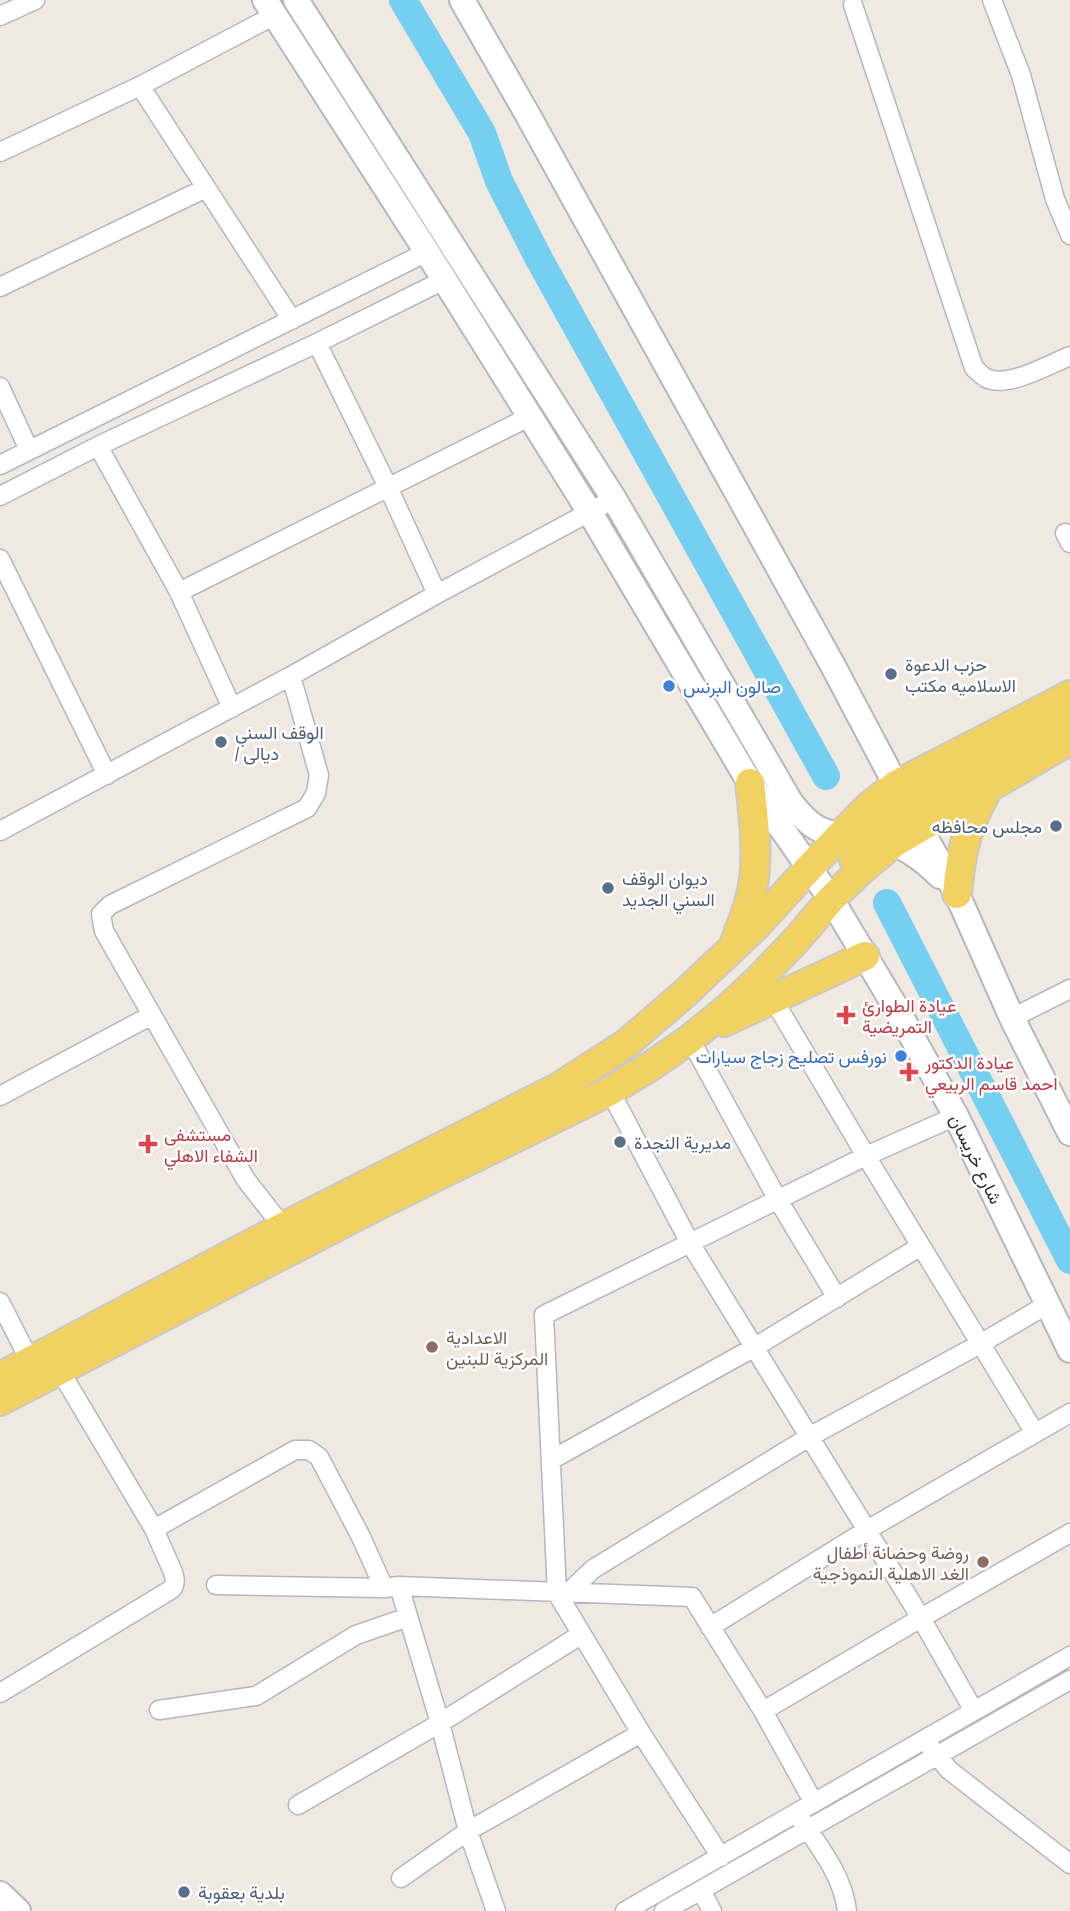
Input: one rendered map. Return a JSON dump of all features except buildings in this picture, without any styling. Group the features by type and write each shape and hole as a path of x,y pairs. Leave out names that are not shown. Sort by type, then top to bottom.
{"main road":[{"path":"0,1377 46,1361 378,1205 610,1091 650,1066 690,1038 758,980 860,871 908,807 1070,695"},
{"path":"908,807 1040,735 1070,709"},
{"path":"0,1401 46,1361 283,1227 559,1087 626,1044 733,950 867,808 908,807 987,790 1070,740"},
{"path":"733,950 751,897 755,859 755,821 750,783"},
{"path":"957,894 962,849 969,826 987,790"},
{"path":"690,1038 865,956"}],"street":[{"path":"0,16 35,0"},
{"path":"296,0 614,499 791,803 812,827 825,833 883,840 916,856 957,894"},
{"path":"462,0 957,894 1012,1018 1070,1133"},
{"path":"992,0 1021,75 1055,199 1070,235"},
{"path":"853,5 974,368 987,379 1002,381 1070,356"},
{"path":"0,152 141,86 270,8"},
{"name":"شارع خريسان","path":"270,8 589,511 750,783 831,899 895,1006 956,1116 1070,1350"},
{"path":"141,86 292,320"},
{"path":"0,287 206,188"},
{"path":"0,465 427,253"},
{"path":"0,496 444,279"},
{"path":"317,343 438,594"},
{"path":"0,387 29,450"},
{"path":"179,592 529,417"},
{"path":"98,446 179,592 232,708"},
{"path":"0,831 292,676 614,499"},
{"path":"0,559 107,775"},
{"path":"283,1227 246,1180 104,931 101,914 110,905 307,808 316,793 319,775 292,676"},
{"path":"1012,1018 1070,989"},
{"path":"774,999 1035,1433"},
{"path":"0,1096 152,1015"},
{"path":"690,1038 778,1200 837,1298"},
{"path":"610,1091 690,1243 921,1618 974,1711"},
{"path":"721,1857 640,1733 582,1634 564,1592 551,1460 544,1315 866,1156 956,1116"},
{"path":"551,1460 755,1348 921,1246"},
{"path":"0,1302 46,1361 154,1529 176,1579 172,1589 0,1693"},
{"path":"564,1592 593,1569 809,1437 1048,1304"},
{"path":"710,1627 867,1530 1070,1413"},
{"path":"154,1529 295,1450 309,1450 319,1457 360,1537 408,1617 440,1723 468,1831 496,1911"},
{"path":"763,1711 1070,1533"},
{"path":"215,1585 391,1587 692,1597 763,1711 814,1803"},
{"path":"159,1710 256,1696 356,1634 408,1617"},
{"path":"298,1805 440,1723 582,1634"},
{"path":"625,1911 1070,1656"},
{"path":"664,1911 1070,1680"},
{"path":"401,1878 468,1831 640,1733"},
{"path":"926,1738 936,1756 949,1770 1070,1864"},
{"path":"796,1813 837,1875 847,1911"},
{"path":"701,1890 712,1911"},
{"path":"0,1894 18,1911"}],"waterway":[{"path":"403,0 482,133 499,181 539,259 826,776"},
{"path":"887,903 1070,1260"}],"place":[{"name":"حزب الدعوة الاسلاميه مكتب","path":"891,674"},
{"name":"صالون البرنس","path":"669,686"},
{"name":"الوقف السني / ديالى","path":"221,742"},
{"name":"مجلس محافظه","path":"1056,826"},
{"name":"ديوان الوقف السني الجديد","path":"608,888"},
{"name":"عيادة الطوارئ التمريضية","path":"846,1015"},
{"name":"نورفس تصليح زجاج سيارات","path":"901,1056"},
{"name":"عيادة الدكتور احمد قاسم الربيعي","path":"909,1072"},
{"name":"مديرية النجدة","path":"620,1142"},
{"name":"مستشفى الشفاء الاهلي","path":"148,1144"},
{"name":"الاعدادية المركزية للبنين","path":"432,1347"},
{"name":"روضة وحضانة أطفال الغد الاهلية النموذجية","path":"983,1562"},
{"name":"بلدية بعقوبة","path":"184,1892"}]}
